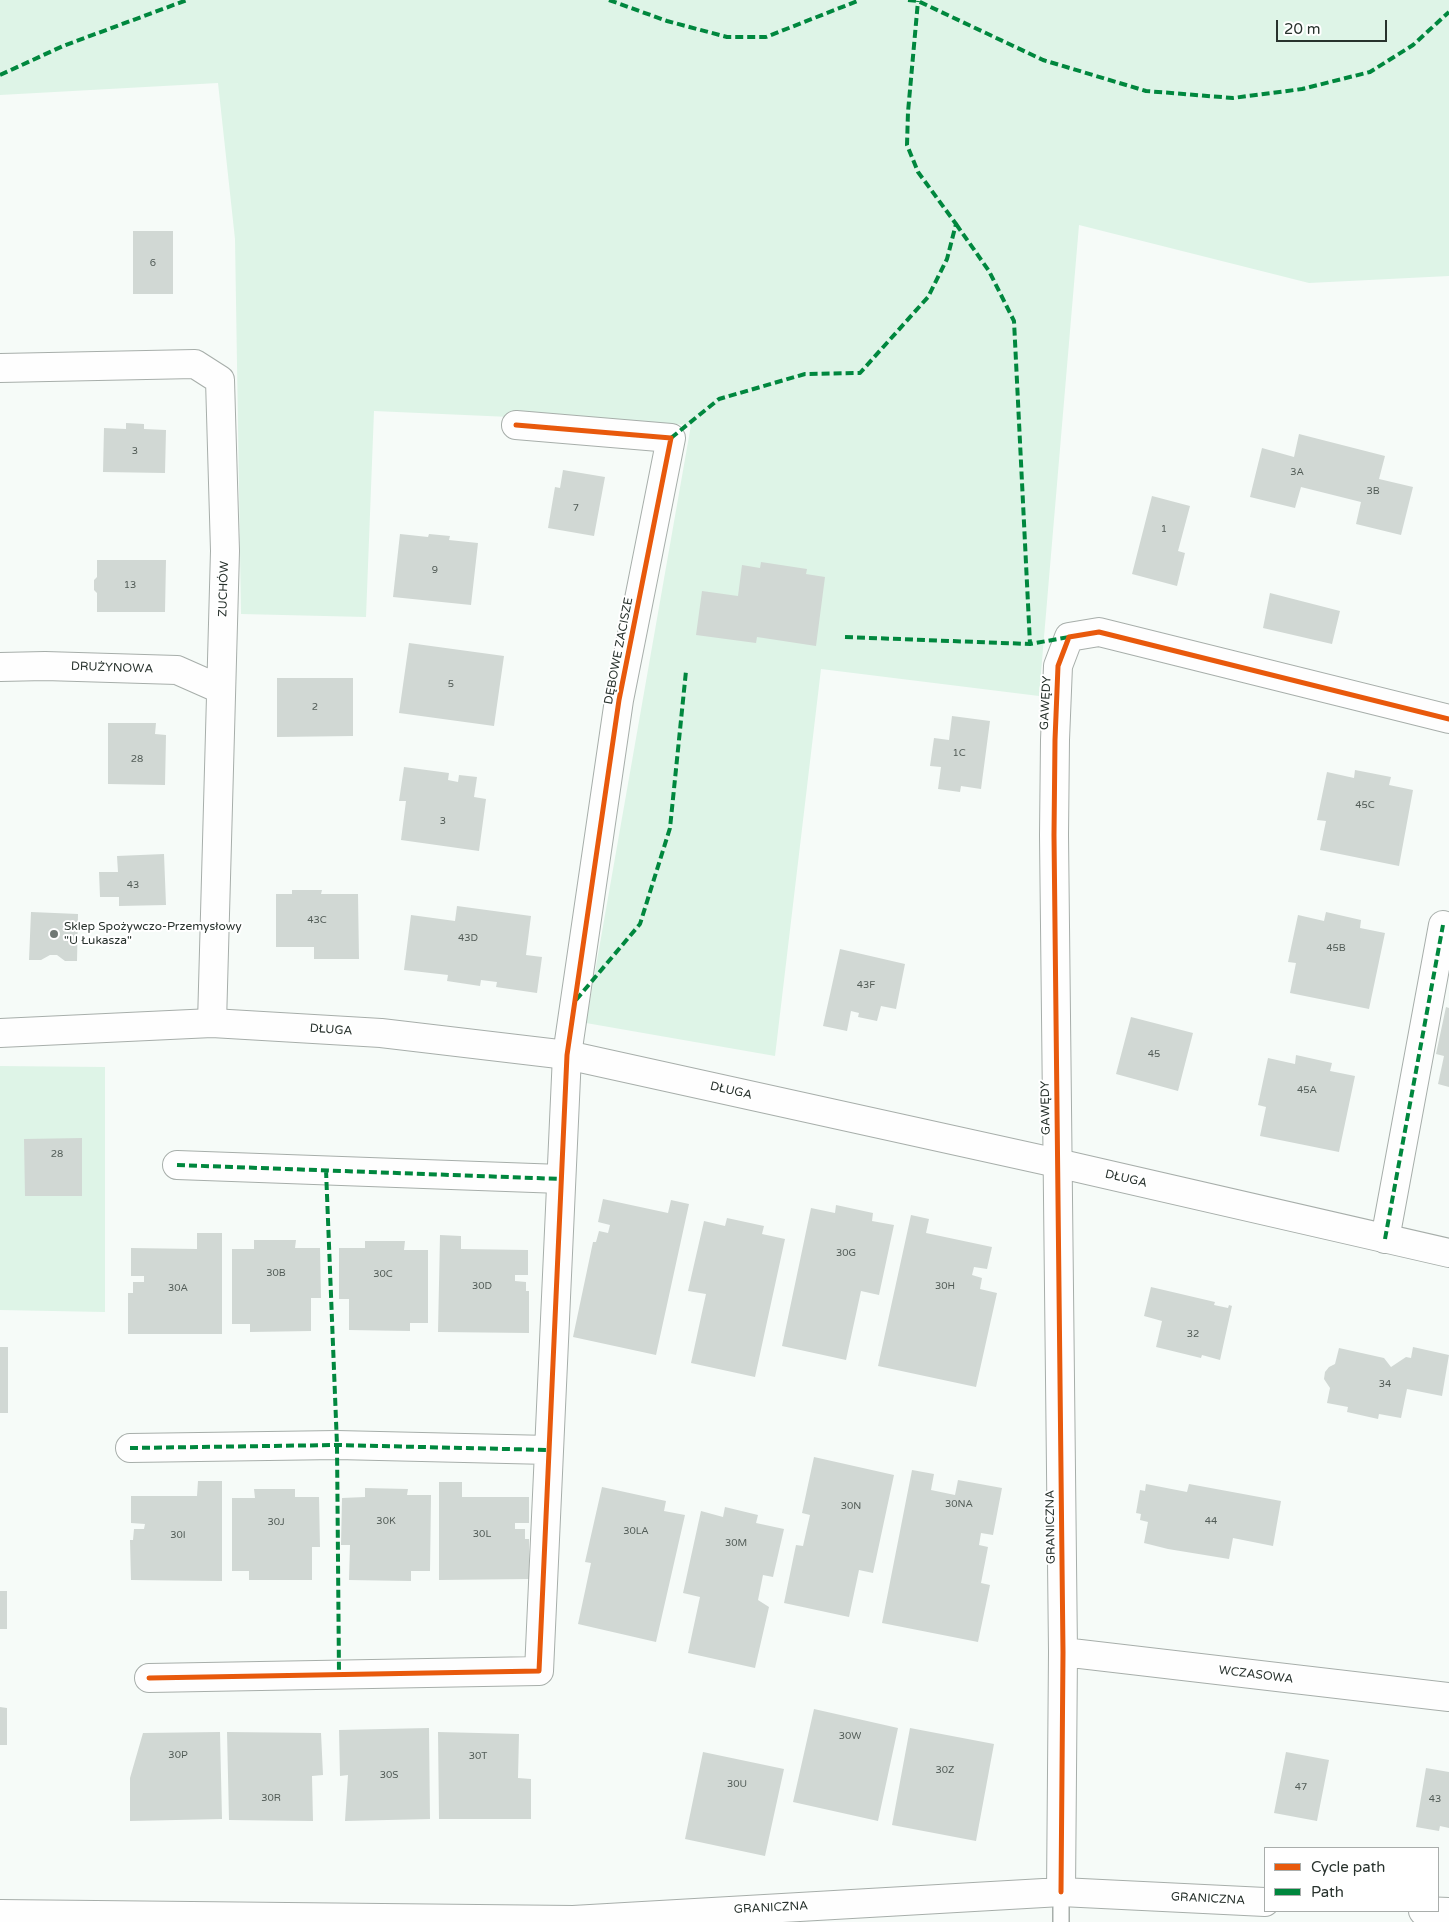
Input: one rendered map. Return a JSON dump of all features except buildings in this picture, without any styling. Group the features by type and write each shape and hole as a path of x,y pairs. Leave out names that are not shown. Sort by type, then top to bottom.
{"street":[{"name":"ZUCHÓW","path":"0,368 195,364 220,380 225,551 212,1023"},
{"name":"DĘBOWE ZACISZE","path":"516,425 672,438 619,700 567,1055"},
{"name":"GAWĘDY","path":"1057,1163 1055,740 1058,666 1069,637 1099,632 1449,719"},
{"name":"DRUŻYNOWA","path":"0,667 45,666 177,670 220,689"},
{"path":"1385,1239 1443,925"},
{"name":"DŁUGA","path":"0,1033 212,1023 381,1033 567,1055 1449,1252"},
{"path":"149,1678 539,1671 567,1055"},
{"name":"GRANICZNA","path":"1057,1163 1063,1652 1061,1892"},
{"path":"177,1165 561,1179"},
{"path":"130,1448 337,1444 549,1450"},
{"name":"WCZASOWA","path":"1063,1652 1449,1697"},
{"name":"GRANICZNA","path":"0,1914 573,1920 1061,1892 1264,1902"}],"lane":[{"path":"1061,1892 1061,1922"}],"green space":[{"path":"0,0 1449,0 1449,276 1309,283 1079,225 1039,696 821,669 775,1056 586,1023 691,425 374,411 366,617 241,614 235,239 218,83 0,95"},
{"path":"0,1066 105,1067 105,1312 0,1310"}],"marked path":[{"path":"0,75 63,46 187,0"},
{"path":"609,0 667,21 727,37 766,37 860,0"},
{"path":"908,0 918,1 1043,60 1146,91 1233,98 1302,89 1370,72 1413,45 1449,12"},
{"path":"671,438 719,399 805,374 860,373 928,297 947,259 956,224 918,172 907,145 908,112 918,1"},
{"path":"956,224 989,271 1014,321 1030,644"},
{"path":"845,637 1030,644 1069,637"},
{"path":"576,1000 640,924 670,828 686,671"},
{"path":"1385,1239 1443,925"},
{"path":"177,1165 561,1179"},
{"path":"326,1170 337,1445 339,1674"},
{"path":"130,1448 337,1445 549,1450"}],"cycle path":[{"path":"149,1678 539,1671 567,1055 619,700 671,438 516,425"},
{"path":"1061,1892 1063,1652 1054,835 1058,666 1069,637 1099,632 1449,719"}],"place":[{"name":"Sklep Spożywczo-Przemysłowy \"U Łukasza\"","path":"54,934"}]}
